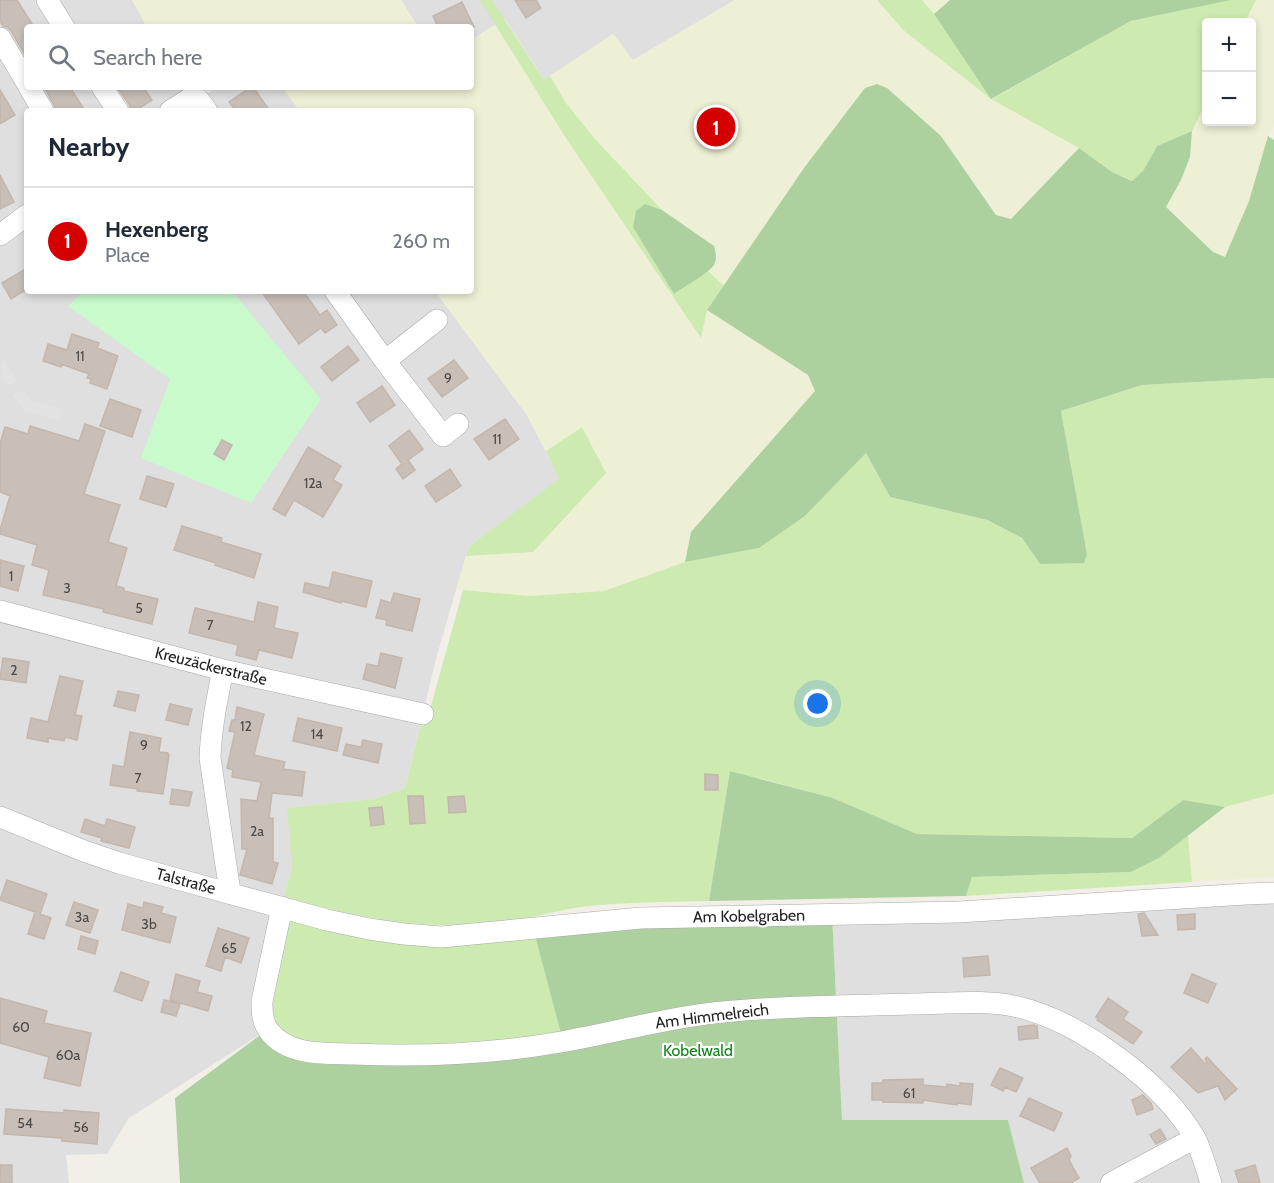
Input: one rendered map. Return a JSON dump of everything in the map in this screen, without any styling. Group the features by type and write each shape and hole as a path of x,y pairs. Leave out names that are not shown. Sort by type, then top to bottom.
{"street":[{"path":"0,38 24,78"},
{"path":"31,90 41,108"},
{"path":"104,90 116,108"},
{"path":"182,108 199,104"},
{"path":"0,235 24,217"},
{"path":"338,294 443,436 458,424"},
{"path":"386,361 437,320"},
{"name":"Kreuzäckerstraße","path":"0,611 223,670 423,714"},
{"name":"Talstraße","path":"0,817 90,853 230,892 210,758 223,670"},
{"name":"Am Kobelgraben","path":"230,892 327,920 369,929 441,937 642,918 959,912 1274,893"},
{"name":"Am Himmelreich","path":"282,907 262,1000 262,1012 267,1030 287,1046 299,1050 313,1053 391,1056 479,1052 564,1042 650,1023 722,1012 837,1006 995,1004 1017,1007 1039,1013 1062,1024 1108,1051 1145,1078 1176,1110 1195,1138 1211,1183"},
{"path":"1111,1183 1195,1138"}],"shaded area":[{"path":"0,0 132,0 145,24 24,24 24,90 186,90 207,94 213,90 284,90 298,108 24,108 24,294 437,294 527,415 560,479 469,546 437,655 405,788 374,799 288,808 292,866 282,907 267,1030 129,1118 107,1154 66,1155 69,1183 0,1183"},
{"path":"401,0 735,0 633,60 613,34 544,80 505,19 474,38 474,24 416,24"},
{"path":"3,358 17,381 8,386 0,376"},
{"path":"23,390 31,400 61,408 60,421 24,411 13,395"},
{"path":"1274,893 1274,1183 1024,1183 1008,1120 842,1120 832,914"}],"green space":[{"path":"132,0 401,0 416,24 145,24"},
{"path":"480,0 492,0 543,79 550,76 566,103 595,139 662,210 644,204 673,293 708,271 724,286 707,310 701,338 567,140"},
{"path":"735,0 877,0 903,30 991,99 1079,148 1012,219 997,215 941,136 887,88 804,168 724,286 708,271 715,264 714,246 662,210 647,195 595,139 566,103 550,76 613,34 633,60"},
{"path":"877,0 922,0 992,99 1131,21 1231,0 1256,0 1247,18 1202,18 1202,110 1192,131 1157,146 1143,171 1133,181 1112,172 1079,148 991,99 903,30"},
{"path":"922,0 950,0 934,14"},
{"path":"950,0 1231,0 1131,21 991,99 934,14"},
{"path":"1256,0 1274,0 1274,126 1268,137 1249,201 1225,257 1213,252 1166,207 1181,180 1190,157 1192,131 1202,110 1202,126 1256,126 1256,18 1247,18"},
{"path":"496,24 567,140 700,338 707,310 808,375 815,391 691,532 685,562 604,591 529,596 456,589 466,556 533,552 582,427 546,451 527,415 437,294 474,294 474,108 298,108 284,90 474,90 474,38"},
{"path":"877,84 887,88 941,136 996,215 1011,219 1079,148 1112,172 1132,181 1143,171 1157,146 1192,131 1190,157 1181,180 1166,207 1213,252 1225,257 1249,201 1268,136 1274,140 1274,378 1142,385 1061,411 1087,554 1084,563 1040,564 1022,538 987,520 890,497 866,453 805,516 759,548 685,562 691,532 815,391 808,375 707,310 804,168 865,88"},
{"path":"645,204 662,210 714,246 716,260 711,269 674,294 633,227 636,211"},
{"path":"80,294 234,294 321,399 251,503 141,458 170,379 68,306"},
{"path":"1274,378 1274,794 1225,807 1183,800 1132,838 917,834 833,798 730,772 709,901 597,905 501,921 441,925 381,919 284,898 292,866 287,808 374,799 405,788 423,714 429,713 463,590 529,596 604,591 685,562 759,548 805,516 866,453 890,497 986,520 1022,538 1040,564 1087,554 1061,411 1142,385"},
{"path":"582,427 606,473 533,552 466,556 469,546 559,479 546,451"},
{"path":"730,771 833,798 917,834 1132,838 1183,800 1225,807 1159,858 1131,872 972,877 966,896 709,901"},
{"path":"1274,794 1274,877 1192,882 1188,835 1225,807"},
{"path":"1188,835 1192,882 966,896 972,877 1131,872 1159,858"},
{"path":"282,907 369,929 533,928 564,1042 313,1053 263,1021"},
{"name":"Kobelwald","path":"832,914 842,1120 1008,1120 1024,1183 180,1183 175,1098 267,1030 299,1050 563,1041 533,928"}],"building":[{"path":"0,0 17,0 32,24 24,24 24,53 11,31 0,21"},
{"path":"515,0 536,0 541,8 526,18"},
{"path":"462,2 473,24 437,24 433,16"},
{"path":"0,90 15,115 0,124"},
{"path":"46,90 72,90 83,108 55,108"},
{"path":"119,90 145,90 152,100 140,108 130,108"},
{"path":"247,90 255,90 268,108 234,108 229,102"},
{"path":"0,175 14,202 0,209"},
{"path":"24,270 24,291 11,299 2,283"},
{"path":"263,294 305,294 320,315 327,310 337,325 325,333 321,328 299,344"},
{"path":"72,334 99,343 97,348 118,356 107,389 90,383 91,379 87,378 89,374 61,364 61,367 43,361 48,344 67,350"},
{"path":"348,346 359,360 332,381 321,367"},
{"path":"454,360 468,378 442,397 428,379"},
{"path":"382,386 395,405 370,422 357,403"},
{"path":"110,399 141,410 132,437 100,426"},
{"path":"505,419 519,439 489,460 474,439"},
{"path":"85,424 105,431 84,494 120,505 108,542 127,548 116,586 124,588 124,591 158,599 152,624 103,612 104,609 43,595 49,570 32,565 37,545 0,534 10,496 0,492 0,444 5,427 28,434 30,426 79,441"},
{"path":"409,430 423,449 408,460 415,470 403,479 396,469 402,464 389,446"},
{"path":"222,440 232,445 224,460 214,454"},
{"path":"308,447 341,466 333,480 342,485 323,517 294,500 285,516 273,509"},
{"path":"450,469 461,486 436,502 425,486"},
{"path":"147,476 174,484 166,507 140,499"},
{"path":"182,526 222,538 221,542 261,554 254,578 174,550"},
{"path":"0,560 24,566 18,591 0,586"},
{"path":"333,572 372,581 366,607 341,601 341,603 303,592 305,583 329,588"},
{"path":"394,593 420,599 412,631 386,625 387,620 376,618 381,600 391,603"},
{"path":"258,602 278,607 274,628 298,633 292,658 259,650 256,660 236,655 238,645 189,633 195,608 254,622"},
{"path":"381,653 402,658 395,688 363,679 367,664 378,666"},
{"path":"3,658 29,662 26,683 0,679"},
{"path":"60,676 83,681 75,715 82,716 77,740 65,737 64,741 48,738 48,742 27,738 31,718 48,722"},
{"path":"118,691 139,695 135,711 114,706"},
{"path":"170,704 192,709 188,725 166,720"},
{"path":"237,707 264,714 254,755 285,762 283,769 305,772 302,796 272,793 269,818 273,818 273,862 278,863 272,884 240,875 247,849 242,849 241,799 257,801 261,782 232,777 233,770 227,768 235,732 229,731 232,720 235,720"},
{"path":"298,718 342,728 337,751 293,741"},
{"path":"130,732 161,738 159,752 169,755 163,794 110,785 113,765 124,767"},
{"path":"363,740 382,744 378,763 343,755 346,744 361,747"},
{"path":"705,774 718,775 718,790 705,790"},
{"path":"172,789 192,792 189,806 170,804"},
{"path":"408,796 423,796 425,823 410,824"},
{"path":"464,796 466,812 449,813 448,797"},
{"path":"382,807 384,824 371,826 369,808"},
{"path":"85,819 105,826 107,819 135,827 129,848 101,841 102,838 81,832"},
{"path":"7,880 47,894 40,914 51,918 44,939 28,934 35,912 0,900"},
{"path":"74,902 98,910 90,933 66,925"},
{"path":"144,902 163,907 161,913 176,917 170,943 122,930 128,904 143,908"},
{"path":"1144,913 1158,935 1142,936 1138,914"},
{"path":"1195,914 1195,929 1178,930 1177,915"},
{"path":"218,928 249,938 241,963 225,957 221,971 206,966"},
{"path":"81,936 98,941 95,954 78,949"},
{"path":"988,956 990,975 964,977 963,958"},
{"path":"121,972 149,982 142,1001 114,991"},
{"path":"176,974 200,981 197,992 212,996 208,1011 170,1000"},
{"path":"1192,974 1216,984 1208,1003 1184,993"},
{"path":"0,998 47,1011 44,1023 91,1033 80,1086 44,1078 49,1057 0,1043"},
{"path":"1108,998 1128,1012 1123,1019 1142,1032 1133,1044 1097,1020 1096,1017"},
{"path":"164,1000 180,1004 176,1016 161,1012"},
{"path":"1037,1026 1038,1038 1019,1040 1018,1027"},
{"path":"1191,1048 1205,1064 1207,1057 1237,1089 1225,1100 1218,1086 1198,1093 1171,1067"},
{"path":"1000,1068 1023,1078 1016,1092 1005,1087 1003,1091 991,1085"},
{"path":"923,1079 923,1085 947,1087 947,1084 960,1086 960,1083 973,1084 971,1105 923,1100 923,1103 872,1100 872,1083 882,1083 883,1080"},
{"path":"1143,1095 1151,1103 1153,1109 1137,1115 1132,1100"},
{"path":"1029,1098 1062,1113 1054,1131 1020,1116"},
{"path":"6,1109 99,1113 97,1144 62,1141 62,1138 4,1134"},
{"path":"1160,1129 1166,1139 1156,1144 1150,1135"},
{"path":"1067,1148 1071,1156 1069,1160 1079,1178 1071,1183 1040,1183 1031,1168"},
{"path":"0,1165 12,1165 12,1183 0,1183"},
{"path":"1255,1165 1260,1183 1239,1183 1235,1171"}],"place":[{"name":"Hexenberg","path":"716,127"}]}
